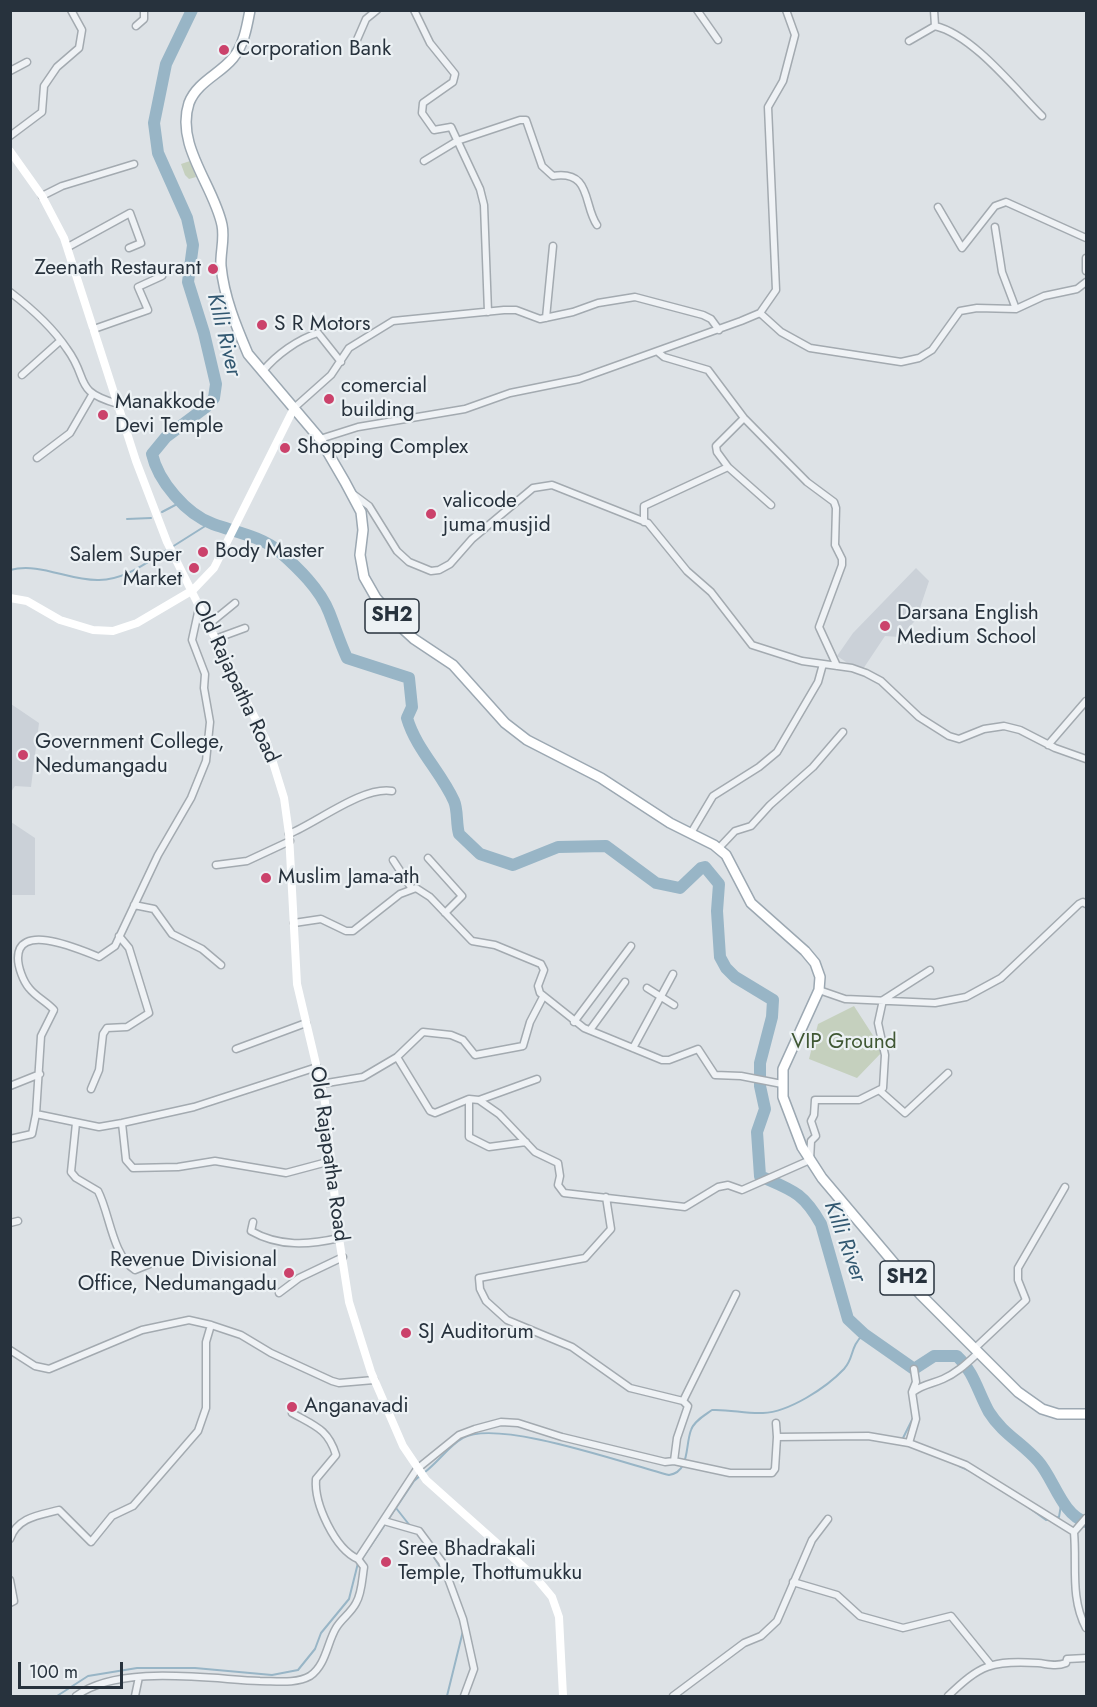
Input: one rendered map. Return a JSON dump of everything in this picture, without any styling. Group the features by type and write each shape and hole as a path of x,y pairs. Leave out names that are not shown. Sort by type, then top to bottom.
{"main road":[{"name":"SH2","path":"250,10 244,37 234,56 204,82 192,96 188,106 188,133 195,159 222,226 221,261 226,296 248,354 320,440 361,512 363,530 360,555 364,577 376,598 408,634 453,665 505,723 527,740 601,778 670,824 691,832 718,849 733,866 751,903 806,951 815,963 820,977 819,990 783,1069 782,1084 789,1117 810,1160 874,1241 976,1351 1018,1392 1042,1409 1058,1414 1086,1414"},
{"name":"Old Rajapatha Road","path":"10,151 42,196 68,247 118,404 167,543 193,590 208,625 266,740 284,798 289,837 297,984 321,1084 339,1238 350,1302 374,1380 403,1446 426,1480 537,1579 552,1598 559,1617 563,1696"},
{"path":"10,598 27,601 60,620 93,630 113,631 137,623 193,590 214,568 224,550 294,408"}],"street":[{"path":"10,136 42,112 44,86 57,67 79,48 82,30 71,10"},
{"path":"136,26 144,19 144,10"},
{"path":"356,42 366,19 377,10"},
{"path":"414,10 430,44 455,74 453,82 423,103 422,113 434,130 451,127 480,189 484,206 488,312"},
{"path":"697,10 718,40"},
{"path":"320,440 358,427 465,409 510,393 579,379 719,330 760,313 776,290 768,107 783,81 795,35 786,10"},
{"path":"934,10 935,26"},
{"path":"909,40 935,26 944,28 975,48 1042,116"},
{"path":"10,71 27,62"},
{"path":"424,161 457,141 526,120 542,166 553,176 561,175 575,179 588,194 589,207 597,225"},
{"path":"42,196 72,183 134,164"},
{"path":"938,207 962,248 995,206 1006,202 1086,238"},
{"path":"68,247 130,213 141,243 129,248"},
{"path":"995,227 1002,272 1016,309"},
{"path":"546,318 553,246"},
{"path":"1086,258 1086,271"},
{"path":"94,329 148,310 138,286 162,276 159,267"},
{"path":"760,313 781,332 810,348 901,362 919,358 932,350 960,311 977,308 1016,309 1044,296 1077,289 1086,282"},
{"path":"11,294 34,312 70,353 86,390 92,395 118,404"},
{"path":"294,408 342,362 349,348 358,340 393,321 516,310 533,317 546,318 598,303 635,297 703,315 711,319 719,330"},
{"path":"263,371 272,360 318,333 342,362"},
{"path":"22,375 60,341"},
{"path":"658,352 664,357 708,370 744,418 807,482 834,502 836,508 835,545 842,559 842,565 819,627 837,666"},
{"path":"37,458 70,433 92,395"},
{"path":"744,418 716,446 717,452 728,467 771,505"},
{"path":"644,522 644,506 728,467"},
{"path":"350,493 361,498 369,506 397,550 409,562 431,571 440,570 450,564 472,539 533,488 552,485 644,522 656,531 687,571 711,592 753,645 823,664 852,668 881,681 919,717 949,736 959,739 984,729 1004,726 1020,730 1048,745 1086,759"},
{"path":"208,625 235,603"},
{"path":"10,1139 32,1134 40,1074 41,1036 54,1010 29,988 19,966 19,951 23,944 38,939 99,957 109,952 172,827 191,798 206,760 210,722 204,688 205,674 192,640 200,605"},
{"path":"215,639 245,628"},
{"path":"691,832 713,796 759,767 777,752 818,682 823,664"},
{"path":"1048,745 1086,701"},
{"path":"718,849 735,831 751,826 770,805 813,767 843,732"},
{"path":"216,865 247,861 355,798 380,790 392,791"},
{"path":"428,858 462,896 445,913"},
{"path":"393,860 412,889"},
{"path":"294,923 321,919 331,921 346,931 353,931 400,894 412,889 422,890 472,941 495,945 541,964 544,970 538,986 543,997 574,1022 662,1060 669,1060 694,1050 702,1052 715,1075 741,1076 782,1084"},
{"path":"819,990 845,999 935,1003 966,997 1001,978 1079,904 1086,904"},
{"path":"134,905 154,909 172,934 202,949 222,965"},
{"path":"91,1089 99,1070 103,1034 107,1028 127,1027 149,1013 129,948 119,936"},
{"path":"574,1022 631,946"},
{"path":"479,1100 499,1113 535,1152 558,1163 560,1176 558,1185 564,1193 606,1197 662,1207 685,1207 718,1187 728,1185 742,1190 767,1181 810,1160 811,1141 816,1136 811,1121 815,1101 859,1100 883,1088 885,1055 878,1016 883,1000 930,970"},
{"path":"633,1048 673,974"},
{"path":"590,1030 625,982"},
{"path":"647,988 674,1005"},
{"path":"321,1084 363,1077 397,1057 423,1032 428,1031 464,1040 475,1055 523,1046 530,1023 543,997"},
{"path":"236,1049 306,1023"},
{"path":"397,1057 433,1112 469,1099 479,1100 537,1079"},
{"path":"36,1114 99,1127 122,1124 194,1107 317,1067"},
{"path":"879,1090 905,1113 948,1073"},
{"path":"10,1086 40,1074"},
{"path":"469,1099 469,1137 489,1147 526,1143"},
{"path":"76,1123 71,1172 76,1178 98,1191 119,1248 131,1267 135,1270 157,1261"},
{"path":"122,1124 126,1160 133,1168 178,1167 215,1161 286,1173 330,1161"},
{"path":"912,1392 920,1386 941,1380 968,1362 1026,1300 1018,1280 1018,1268 1065,1187"},
{"path":"606,1197 611,1229 585,1258 506,1275 484,1276 479,1278 480,1289 486,1301 507,1320 572,1347 630,1388 683,1401 688,1406 676,1438 679,1462"},
{"path":"253,1222 251,1230 279,1242 304,1244 339,1238"},
{"path":"279,1293 299,1278 342,1257"},
{"path":"683,1401 736,1294"},
{"path":"10,1350 35,1365 49,1369 141,1330 189,1320 241,1335 271,1353 332,1381 339,1383 374,1380"},
{"path":"10,1539 13,1531 29,1517 59,1510 91,1542 112,1516 133,1506 198,1431 206,1407 206,1342 211,1325"},
{"path":"909,1443 916,1419 912,1392 915,1382 914,1369"},
{"path":"76,1696 99,1685 139,1677 188,1674 224,1679 278,1681 299,1680 311,1675 325,1655 336,1627 356,1604 364,1568 358,1559 347,1553 322,1516 318,1506 316,1479 336,1455 331,1439 321,1429 292,1413"},
{"path":"358,1559 387,1521 418,1470 459,1436 501,1422 538,1428 562,1437 665,1462 679,1462 730,1473 768,1474 775,1469 776,1424"},
{"path":"777,1437 868,1436 909,1443 966,1465 1074,1532"},
{"path":"1086,1518 1074,1532 1075,1591 1086,1628"},
{"path":"673,1696 744,1643 761,1636 777,1621 812,1540 828,1520"},
{"path":"387,1521 419,1532 442,1562 463,1619 474,1669 464,1696"},
{"path":"10,1580 14,1601 10,1603"},
{"path":"793,1582 837,1595 860,1616 903,1628 951,1616 990,1664"},
{"path":"948,1696 966,1678 990,1664 1017,1662 1058,1666 1066,1664 1067,1659 1086,1659"},
{"path":"135,1696 139,1677"}],"shaded area":[{"name":"Darsana English Medium School","path":"916,568 929,581 916,620 899,637 885,636 861,672 837,656 853,633"},
{"name":"Government College, Nedumangadu","path":"11,704 39,723 31,787 15,786 11,792"},
{"name":"Government College, Nedumangadu","path":"11,822 35,838 35,895 11,895"}],"green space":[{"path":"190,161 196,177 189,179 181,164"},
{"name":"VIP Ground","path":"854,1006 883,1051 857,1078 809,1059 818,1024"}],"waterway":[{"name":"Killi River","path":"192,10 166,64 154,123 158,153 187,218 193,245 188,282 204,333 216,384 214,398 206,407 166,437 152,454 160,475 183,505 193,513 213,524 265,542 294,565 308,579 325,603 347,658 409,678 412,707 407,718 411,729 454,801 459,834 480,854 513,865 558,847 606,846 656,883 680,888 701,868 705,867 719,884 717,911 720,957 735,977 773,1000 772,1017 760,1063 760,1086 765,1109 757,1132 760,1176 796,1193 815,1213 821,1224 848,1319 864,1334 914,1369 934,1356 957,1356 972,1375 994,1419 1038,1461 1064,1504 1078,1518 1086,1522"},
{"path":"162,512 181,502"},
{"path":"127,519 151,518"},
{"path":"172,547 210,523"},
{"path":"10,570 32,568 88,580 108,579 134,570 167,550"},
{"path":"425,1472 458,1441 480,1433 533,1438 669,1475 676,1473 684,1464 691,1430 703,1416 712,1410 773,1412 795,1404 827,1384 844,1369 856,1343 864,1334"},
{"path":"902,1440 914,1416"},
{"path":"959,1466 970,1471"},
{"path":"362,1559 414,1481 421,1475"},
{"path":"1028,1507 1046,1520 1059,1517 1062,1499"},
{"path":"396,1508 411,1527"},
{"path":"426,1545 444,1573"},
{"path":"57,1696 88,1676 137,1668 195,1668 272,1675 298,1670 315,1649 321,1633 349,1599 358,1563"},
{"path":"447,1696 463,1631"}],"place":[{"name":"Corporation Bank","path":"224,50"},
{"name":"Zeenath Restaurant","path":"213,269"},
{"name":"S R Motors","path":"262,325"},
{"name":"comercial building","path":"329,399"},
{"name":"Manakkode Devi Temple","path":"103,415"},
{"name":"Shopping Complex","path":"285,448"},
{"name":"valicode juma musjid","path":"431,514"},
{"name":"Body Master","path":"203,552"},
{"name":"Salem Super Market","path":"194,568"},
{"name":"Darsana English Medium School","path":"885,626"},
{"name":"Government College, Nedumangadu","path":"23,755"},
{"name":"Muslim Jama-ath","path":"266,878"},
{"name":"Revenue Divisional Office, Nedumangadu","path":"289,1273"},
{"name":"SJ Auditorum","path":"406,1333"},
{"name":"Anganavadi","path":"292,1407"},
{"name":"Sree Bhadrakali Temple, Thottumukku","path":"386,1562"}]}
